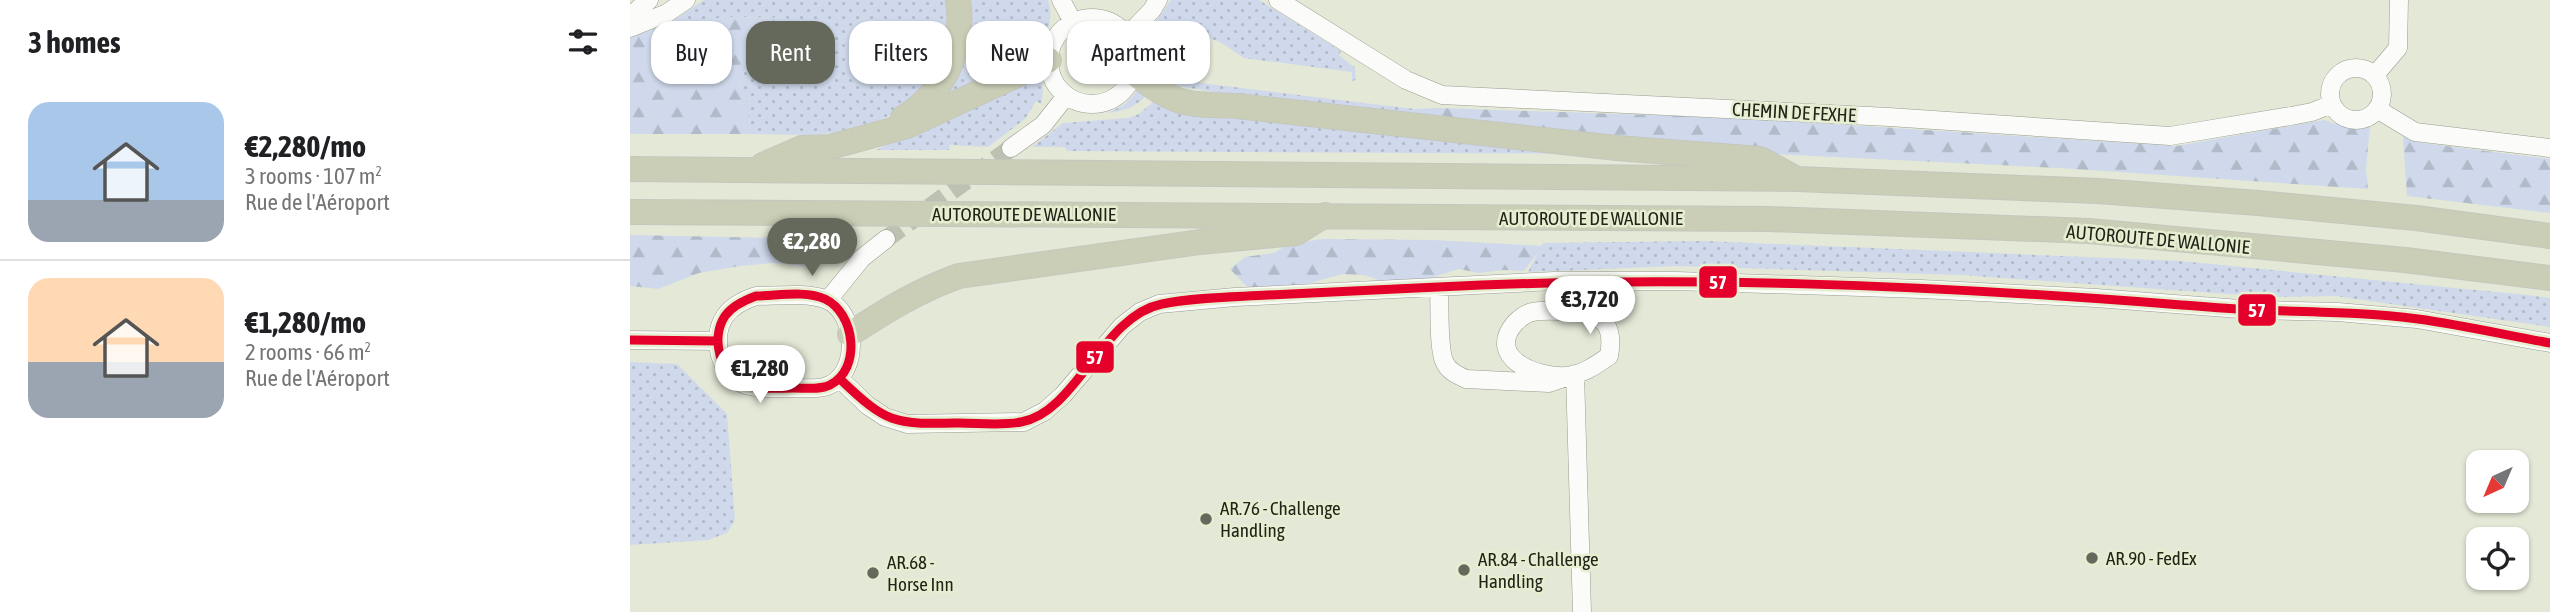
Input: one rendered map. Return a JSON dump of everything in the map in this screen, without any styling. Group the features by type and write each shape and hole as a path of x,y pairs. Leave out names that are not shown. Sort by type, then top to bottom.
{"highway":[{"path":"890,130 924,103 944,78 958,41 958,0"},
{"path":"752,170 803,148 830,148 918,122 998,84"},
{"path":"1147,84 1183,103 1237,106 1617,148 1760,159 1797,179"},
{"name":"AUTOROUTE DE WALLONIE","path":"630,169 1797,179 2098,191 2244,202 2416,218 2550,236"},
{"name":"AUTOROUTE DE WALLONIE","path":"630,212 1769,219 2089,231 2405,260 2550,278"},
{"path":"850,334 896,304 958,276 1200,242 1296,233 1325,215"}],"street":[{"path":"630,16 649,0"},
{"path":"630,28 667,13 686,0"},
{"path":"1061,0 1072,21"},
{"path":"1141,21 1158,0"},
{"name":"CHEMIN DE FEXHE","path":"1278,0 1406,80 1442,95 1889,117 2170,136 2312,112 2332,104"},
{"path":"2375,75 2398,48 2399,0"},
{"path":"1076,21 1107,21"},
{"path":"1053,45 1055,38 1067,27"},
{"path":"2357,67 2367,69 2375,75 2383,92 2378,109 2362,119 2344,117 2332,104 2330,93 2338,74 2357,67"},
{"path":"1053,78 1066,96 1092,104 1106,102 1118,96 1128,84"},
{"path":"1011,148 1042,125 1066,96"},
{"path":"2378,109 2415,132 2550,148"},
{"path":"828,300 862,258 886,239"},
{"path":"840,379 867,405 885,417 907,424 1024,422 1045,411 1063,395 1122,326 1140,312 1159,304 1554,281 1633,281 2069,296 2238,309 2338,312 2395,316 2550,343"},
{"path":"1439,287 1444,362 1457,375 1482,380 1549,383 1575,374 1595,366 1609,356 1612,339 1607,324 1590,313 1532,312 1520,318 1510,329 1506,340 1508,352 1524,368 1551,375 1575,374"},
{"path":"755,296 816,297 828,300 838,310 850,334 852,349 840,379 826,387 745,384 731,375 724,366 718,341 725,316 745,300 755,296"},
{"path":"630,340 718,341"},
{"path":"1575,374 1582,612"}],"green space":[{"path":"704,0 949,0 952,11 950,21 849,21 849,84 926,84 899,111 880,120 832,133 807,135 750,134 749,106 738,87 746,68 746,84 835,84 835,21 727,17 672,21"},
{"path":"965,0 1048,0 1050,21 966,21 966,84 969,84 940,98 944,84 952,84 952,51"},
{"path":"1171,0 1259,0 1341,51 1339,55 1355,68 1356,79 1352,82 1352,72 1244,58 1210,38 1210,21 1157,21"},
{"path":"727,17 787,18 788,21 746,21 746,68 738,86 749,106 750,134 630,134 630,38 651,30 651,84 732,84 732,21 693,21"},
{"path":"1013,84 1042,84 1041,104 1036,101 1025,119 988,147 950,145 949,150 876,150"},
{"path":"1166,84 1209,84 1414,109 1412,119 1292,105"},
{"path":"1138,90 1146,96 1142,100 1129,108 1108,113 1125,104"},
{"path":"1153,102 1164,107 1593,154 1067,151 1065,147 1032,147 1063,123 1128,118 1139,114"},
{"path":"1414,109 1738,118 2176,146 2324,120 2346,127 2370,127 2366,168 2368,189 2059,168 1754,153 1412,119"},
{"path":"2403,136 2422,143 2550,159 2550,213 2407,196"},
{"path":"630,235 834,239 842,253 833,259 809,266 773,263 699,273 658,289 630,286"},
{"path":"1323,239 1433,240 1543,246 1524,271 1479,273 1459,269 1400,287 1364,275 1342,274 1300,286 1250,290 1230,269 1245,257 1274,253 1289,244"},
{"path":"1705,241 2180,261 2527,295 2550,298 2550,327 2335,296 2270,297 1961,275 1676,266 1528,272 1543,243"},
{"path":"630,362 677,364 727,414 735,520 727,533 708,540 630,545"}],"tunnel":[{"path":"886,239 1011,148"}],"transit line":[{"name":"57","path":"840,379 870,405 893,419 920,423 1014,423 1041,415 1058,401 1123,326 1141,312 1162,304 1215,298 1438,287 1621,282 1895,287 2338,313 2451,324 2550,343"},
{"name":"57","path":"756,296 817,296 835,306 843,316 851,341 847,367 840,377 822,388 757,388 736,380 724,365 718,335 725,316 731,309 756,296"},
{"name":"57","path":"630,340 718,341"}],"place":[{"name":"AR.76 - Challenge Handling","path":"1206,519"},
{"name":"AR.90 - FedEx","path":"2092,558"},
{"name":"AR.84 - Challenge Handling","path":"1464,570"},
{"name":"AR.68 - Horse Inn","path":"873,573"}]}
